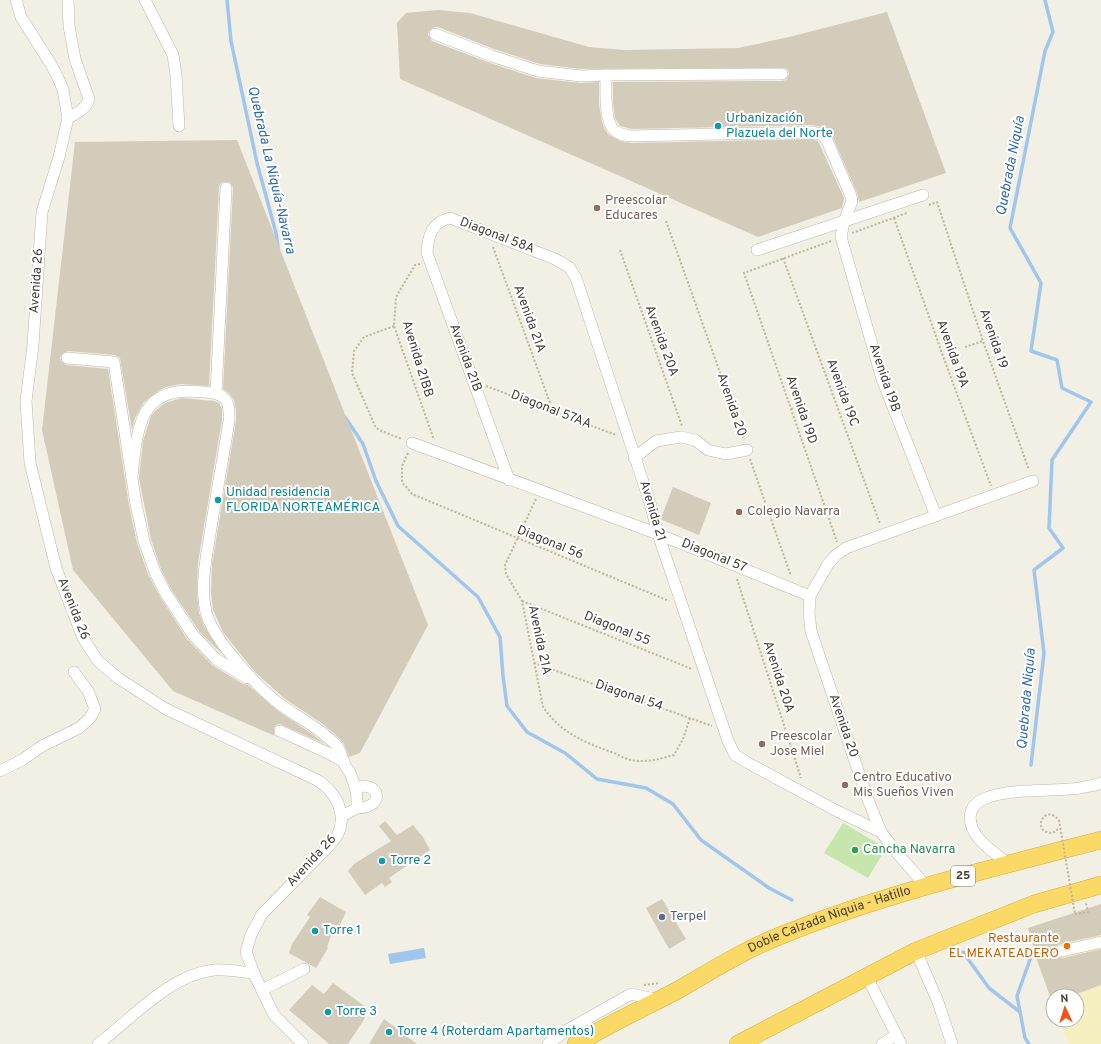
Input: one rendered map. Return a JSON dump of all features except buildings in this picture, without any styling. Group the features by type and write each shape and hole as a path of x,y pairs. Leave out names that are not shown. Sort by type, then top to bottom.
{"highway":[{"name":"Doble Calzada Niquia - Hatillo","path":"576,1044 781,935 827,918 926,886 1101,840"},
{"path":"738,1044 916,951 1034,904 1101,885"}],"street":[{"name":"Avenida 26","path":"16,0 21,17 52,66 63,90 68,118 59,157 42,212 33,345 26,401 30,463 56,568 83,638 98,661 118,678 166,709 317,780 330,790 342,816 338,835 262,914 251,935 246,952 254,974 274,1015 303,1044"},
{"path":"68,0 69,26 75,59 89,100 83,110 68,118"},
{"path":"145,0 173,55 176,75 179,126"},
{"path":"435,34 492,56 538,71 581,76 782,74"},
{"path":"606,75 608,115 613,129 621,135 813,132 823,135 828,143 851,196 852,202 844,222"},
{"path":"216,393 226,188"},
{"path":"757,250 924,195"},
{"name":"Diagonal 58A","path":"430,235 436,224 442,220 450,218 555,259 569,267"},
{"name":"Avenida 19B","path":"844,222 842,237 882,379 936,516"},
{"name":"Avenida 21B","path":"430,235 428,243 430,260 509,480"},
{"name":"Avenida 21","path":"569,267 576,278 650,503 658,534 724,730 735,755 806,794"},
{"path":"67,358 114,362 132,477 144,541 154,572 165,592 193,635 216,659 254,682 281,705 317,729 336,744 342,753 344,762 356,788 357,808"},
{"path":"132,477 138,434 150,406 164,395 177,391 216,393 226,400 229,409 230,421 208,546 204,600 210,625 223,645 254,682"},
{"path":"634,458 656,441 681,437 694,440 708,450 726,454 747,450"},
{"name":"Diagonal 57","path":"412,443 658,534 810,596"},
{"path":"810,596 828,564 841,552 859,543 1033,481"},
{"name":"Avenida 20","path":"810,596 809,612 811,631 867,797 881,832 896,853 926,886"},
{"path":"0,771 22,760 42,746 79,728 90,718 95,709 88,691 74,672"},
{"path":"280,731 344,762"},
{"path":"1008,864 980,840 971,825 971,810 975,804 985,798 1004,793 1072,789 1101,783"},
{"path":"342,816 357,808 372,806 375,801 376,797 373,789 369,786 360,786 356,788"},
{"path":"806,794 837,812 881,832"},
{"path":"1062,952 1101,942"},
{"path":"916,951 938,1002 952,1044"},
{"path":"262,990 304,969"},
{"path":"98,1044 144,1006 180,980 197,973 215,970 254,974"},
{"path":"105,1044 149,1012 182,985 203,977 215,975 254,974"},
{"path":"867,977 899,1039 882,1044"},
{"path":"548,1044 567,1030 631,994 659,1000"}],"path":[{"name":"Avenida 19","path":"937,202 983,341 1033,481"},
{"name":"Avenida 19A","path":"894,218 943,356 995,495"},
{"name":"Avenida 20","path":"666,220 796,590"},
{"name":"Avenida 21A","path":"488,232 553,411"},
{"name":"Avenida 20A","path":"620,250 686,438"},
{"name":"Avenida 19C","path":"783,258 884,535"},
{"name":"Avenida 21BB","path":"430,260 415,265 396,297 394,326 439,453"},
{"name":"Avenida 19D","path":"744,273 841,552"},
{"path":"394,326 364,337 354,351 352,373 375,426 379,430 412,443"},
{"path":"964,347 983,341"},
{"name":"Diagonal 57AA","path":"474,381 629,440"},
{"path":"791,409 800,406"},
{"name":"Diagonal 56","path":"412,443 402,466 402,482 412,494 517,539 683,606"},
{"name":"Avenida 21A","path":"540,491 505,565 506,574 522,601 543,707 559,727 577,738 630,760 652,761 674,755 683,739 690,718"},
{"name":"Avenida 20A","path":"732,564 806,794"},
{"name":"Diagonal 55","path":"522,601 706,674"},
{"name":"Diagonal 54","path":"534,663 724,730"},
{"path":"1058,829 1054,832 1044,832 1040,823 1042,818 1051,814 1056,816 1059,820 1075,914 1088,912"}],"green space":[{"name":"Cancha Navarra","path":"843,823 886,848 868,878 824,853"}],"sand":[{"path":"1101,933 1101,1044 1069,1044 1062,1028 1085,1028 1085,988 1047,988 1033,951"}],"water":[{"path":"424,948 426,958 390,964 388,954"}],"waterway":[{"name":"Quebrada La Niquía-Navarra","path":"227,0 231,41 257,163 276,233 278,247"},
{"name":"Quebrada Niquía","path":"1031,765 1044,653 1034,570 1063,548 1049,528 1052,460 1091,402 1062,388 1057,360 1031,351 1041,283 1010,228 1045,51 1053,32 1045,0"},
{"name":"Quebrada La Niquía-Navarra","path":"345,417 363,444 376,481 398,526 478,597 500,637 507,706 527,732 565,753 597,779 646,788 673,804 701,840 769,888 792,900"},
{"name":"Quebrada Niquía","path":"1029,1044 1025,1038 1017,996 1033,951"},
{"name":"Quebrada La Niquía-Navarra","path":"963,952 989,988 1020,1012"}],"place":[{"name":"Urbanización Plazuela del Norte","path":"718,126"},
{"name":"Preescolar Educares","path":"597,208"},
{"name":"Unidad residencia FLORIDA NORTEAMÉRICA","path":"218,500"},
{"name":"Colegio Navarra","path":"739,512"},
{"name":"Preescolar Jose Miel","path":"762,744"},
{"name":"Centro Educativo Mis Sueños Viven","path":"845,785"},
{"name":"Cancha Navarra","path":"855,850"},
{"name":"Torre 2","path":"382,861"},
{"name":"Terpel","path":"662,917"},
{"name":"Torre 1","path":"315,931"},
{"name":"Restaurante EL MEKATEADERO","path":"1067,946"},
{"name":"Torre 3","path":"328,1012"},
{"name":"Torre 4 (Roterdam Apartamentos)","path":"389,1032"}]}
